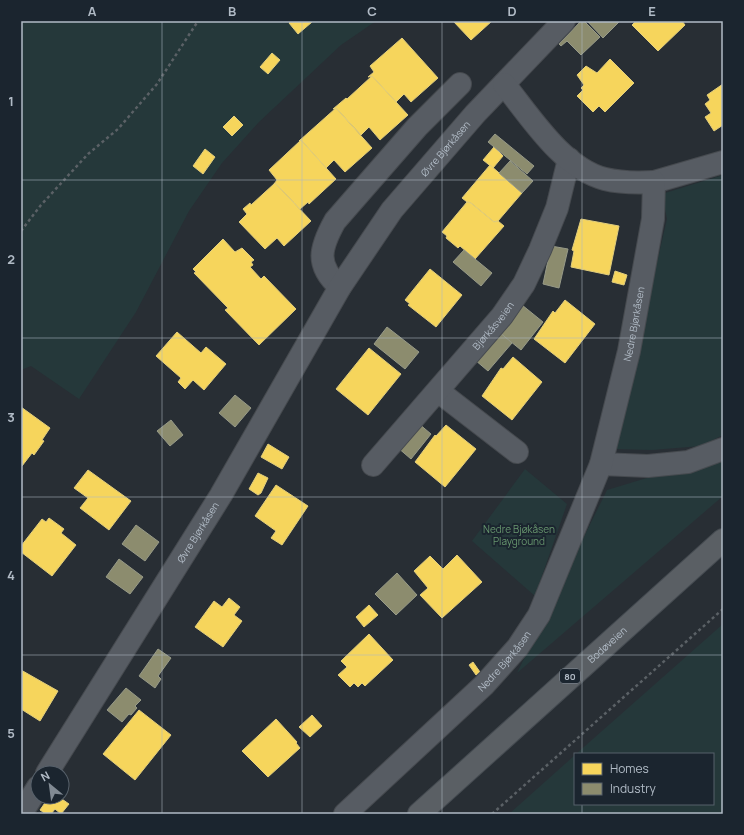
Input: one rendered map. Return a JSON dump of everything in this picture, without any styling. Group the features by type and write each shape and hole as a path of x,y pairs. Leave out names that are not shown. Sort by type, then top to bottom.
{"main road":[{"name":"Bodøveien","path":"419,814 629,622 723,540"}],"street":[{"name":"Øvre Bjørkåsen","path":"52,765 221,495 340,287 392,210 475,114 528,56 564,21"},
{"path":"340,287 328,275 322,257 327,235 335,221 417,127 460,84"},
{"path":"504,84 553,144 569,159 588,172 604,179 629,183 654,182 723,162"},
{"name":"Bjørkåsveien","path":"373,465 502,316 524,284 557,208 569,159"},
{"name":"Nedre Bjørkåsen","path":"345,814 484,685 518,647 539,615 601,464 629,351 653,219 654,182"},
{"path":"438,391 517,452"},
{"path":"601,464 648,466 681,462 723,449"},
{"path":"21,814 30,800"}],"path":[{"path":"21,230 41,205 88,154 118,128 157,84 198,21"},
{"path":"492,814 723,609"}],"green space":[{"path":"21,21 376,21 341,45 259,122 222,163 189,211 136,312 79,399 31,366 21,370"},
{"path":"723,175 723,435 701,446 652,450 614,449 667,219 662,194"},
{"path":"723,455 723,496 517,673 607,490"},
{"name":"Nedre Bjøkåsen Playground","path":"525,469 567,504 535,596 472,541"},
{"path":"723,624 723,814 509,814 574,756 574,805 714,805 714,753 577,753"}],"building: Homes":[{"path":"291,21 312,22 298,34 289,23"},
{"path":"453,21 492,21 471,40"},
{"path":"636,21 682,21 685,25 658,51 632,25"},
{"path":"402,38 438,78 411,102 404,94 396,102 372,76 368,77 374,72 370,66"},
{"path":"272,53 280,60 268,74 260,67"},
{"path":"610,59 634,83 605,112 599,106 593,112 577,96 583,90 581,88 584,85 577,75 586,66 597,73"},
{"path":"372,76 408,115 380,140 369,127 361,135 336,108 333,109 346,98 347,99"},
{"path":"723,84 723,125 714,131 705,117 711,113 705,104 710,100 707,95"},
{"path":"336,108 372,148 345,172 334,160 326,168 301,140 299,141"},
{"path":"234,116 243,125 232,136 223,127"},
{"path":"301,140 336,179 309,204 308,202 300,209 275,183 274,184 277,180 269,170"},
{"path":"494,147 503,156 493,168 483,160"},
{"path":"205,149 215,157 203,174 193,166"},
{"path":"490,165 522,193 498,221 494,222 471,203 462,198"},
{"path":"275,183 311,221 284,246 277,238 265,249 239,222 247,214 243,209 250,203 251,205"},
{"path":"467,202 471,203 494,222 498,221 504,226 475,259 460,246 458,248 446,238 447,236 442,232"},
{"path":"581,219 619,226 609,275 571,267 574,251 572,250"},
{"path":"223,239 235,252 242,248 254,260 251,262 253,265 250,267 261,279 264,276 296,309 259,345 225,310 228,308 194,273 196,272 193,269"},
{"path":"430,269 462,295 436,327 408,305 410,304 405,300"},
{"path":"615,271 627,275 624,285 612,282"},
{"path":"565,300 595,324 565,363 534,339 553,311 555,313"},
{"path":"177,332 201,353 206,347 226,364 204,390 193,380 185,389 178,382 181,378 156,356"},
{"path":"369,348 401,374 368,415 336,389"},
{"path":"513,357 542,382 512,420 482,396 501,368 503,369"},
{"path":"21,407 50,428 42,440 44,441 34,455 32,453 22,466"},
{"path":"446,425 476,449 445,487 415,462 435,435 436,436"},
{"path":"268,444 289,457 282,469 261,457"},
{"path":"88,470 131,501 109,530 80,508 88,498 74,488"},
{"path":"258,473 268,478 261,493 258,495 249,489"},
{"path":"276,485 308,506 282,545 271,538 276,531 255,516"},
{"path":"49,518 64,529 61,533 76,545 52,576 21,552 21,546 42,519 46,522"},
{"path":"457,555 482,582 442,618 420,595 428,588 414,571 430,556 443,569"},
{"path":"229,598 240,607 234,615 242,621 223,647 195,627 214,601 222,607"},
{"path":"369,605 378,615 364,627 356,617"},
{"path":"369,634 393,660 365,686 362,683 358,687 354,683 350,687 338,675 347,667 341,661"},
{"path":"473,662 480,672 476,675 469,665"},
{"path":"21,670 58,691 40,721 21,709"},
{"path":"139,710 171,735 135,780 103,754"},
{"path":"312,715 322,726 310,737 299,727"},
{"path":"276,719 297,742 296,743 300,748 268,777 242,751"},
{"path":"43,805 68,805 61,814 55,809 51,814 46,814 40,810"}],"building: Industry":[{"path":"581,21 584,21 600,37 581,55 567,41 561,46 559,44"},
{"path":"587,21 620,21 603,38"},
{"path":"495,134 534,166 527,174 488,142"},
{"path":"510,161 533,181 522,193 499,173"},
{"path":"551,246 568,249 559,288 543,284"},
{"path":"464,250 492,273 481,286 453,262"},
{"path":"522,305 543,322 521,350 499,332"},
{"path":"387,327 419,352 405,369 374,344"},
{"path":"499,332 512,343 488,371 475,360"},
{"path":"235,395 251,408 235,427 219,413"},
{"path":"171,420 183,435 170,446 157,431"},
{"path":"418,423 431,434 411,459 397,447"},
{"path":"136,525 159,542 145,561 122,544"},
{"path":"119,559 143,577 130,594 106,577"},
{"path":"397,573 417,595 396,615 375,594"},
{"path":"158,649 171,658 158,676 161,679 155,688 139,676"},
{"path":"126,688 141,700 135,706 137,708 131,715 129,714 122,722 107,710"}]}
